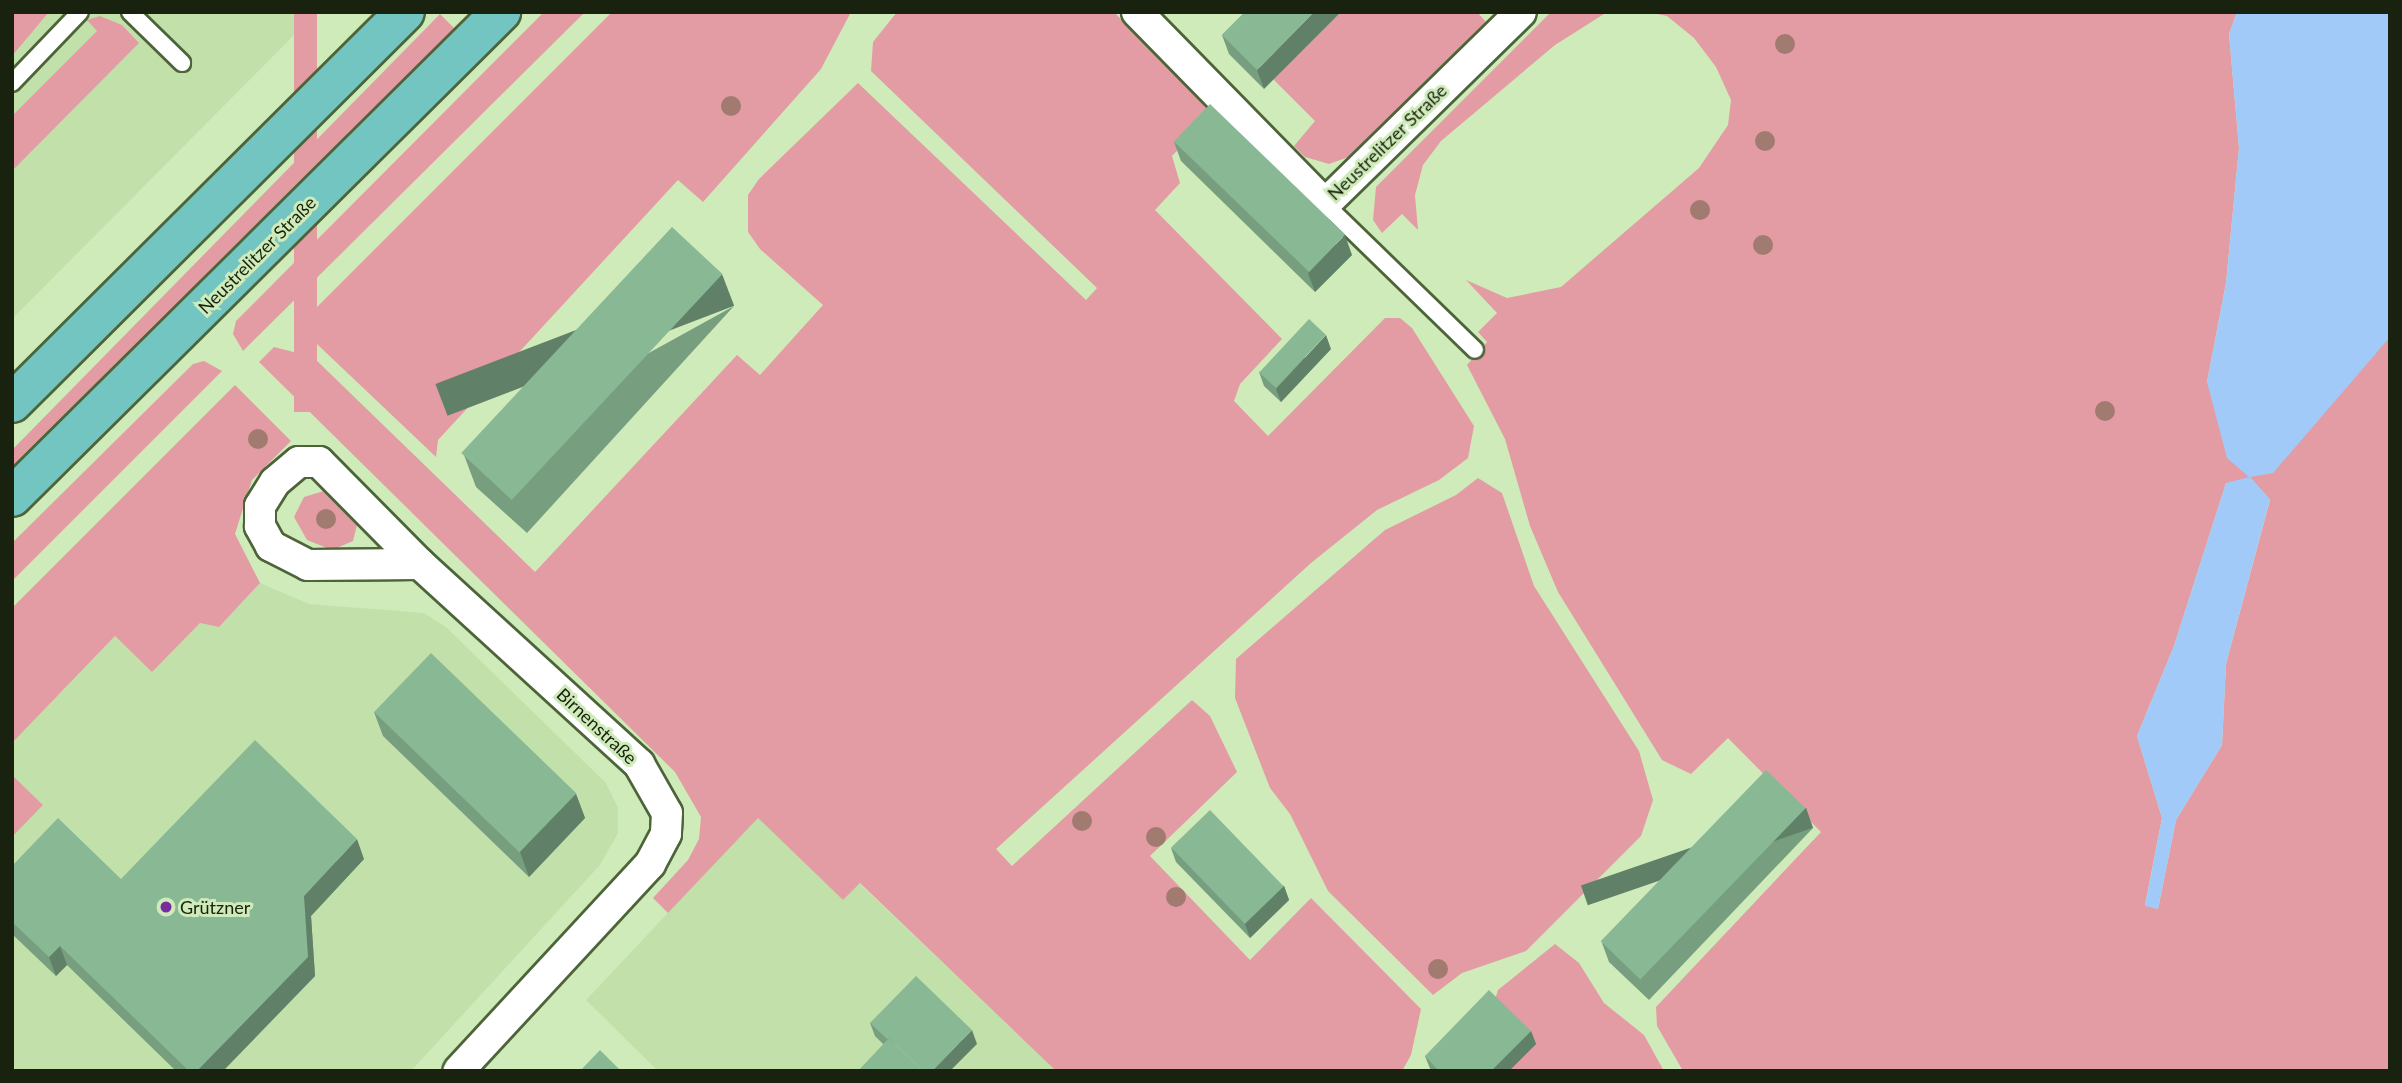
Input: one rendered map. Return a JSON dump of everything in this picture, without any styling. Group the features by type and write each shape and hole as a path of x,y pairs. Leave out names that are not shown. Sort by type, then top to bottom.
{"main road":[{"path":"12,402 405,12"},
{"name":"Neustrelitzer Straße","path":"12,497 501,12"}],"street":[{"name":"Neustrelitzer Straße","path":"1137,12 1325,204 1521,12"},
{"name":"Birnenstraße","path":"421,564 308,565 271,546 260,526 260,506 275,482 299,462 319,462 421,564 639,764 667,813 666,834 650,864 458,1071"}],"lane":[{"path":"12,83 80,12"},
{"path":"130,12 182,63"},
{"path":"1325,204 1475,350"}],"shaded area":[{"path":"12,12 317,12 12,319"},
{"path":"12,12 49,12 12,56"},
{"path":"294,12 317,12 317,412 294,412"},
{"path":"544,12 585,12 243,351 233,334 236,321"},
{"path":"612,12 851,12 821,69 703,202 678,180 438,440 436,457 298,326"},
{"path":"897,12 1114,12 1212,114 1172,156 1180,183 1155,210 1282,339 1240,384 1234,401 1268,436 1385,318 1400,318 1412,328 1474,426 1468,458 1439,480 1377,510 1311,563 996,849 1012,866 1192,700 1210,716 1237,772 1150,856 1250,960 1311,898 1421,1009 1411,1055 1402,1071 1056,1071 860,883 843,900 758,818 668,913 653,898 688,860 699,839 701,817 675,772 259,362 274,347 313,357 535,572 737,355 760,375 823,305 760,249 748,232 748,195 759,179 858,83 1086,300 1097,288 871,71 873,42"},
{"path":"1341,12 1477,12 1487,23 1354,155 1329,164 1305,157 1294,146 1315,121 1273,79"},
{"path":"1551,12 1614,12 1604,14 1555,45 1441,141 1423,165 1415,195 1418,230 1402,214 1382,233 1373,220 1376,187"},
{"path":"1648,12 2237,12 2229,34 2239,148 2226,283 2207,382 2377,349 2390,337 2390,1071 1683,1071 1657,1026 1656,1007 1821,832 1728,738 1691,774 1662,760 1558,592 1530,526 1505,439 1467,365 1487,342 1478,332 1497,313 1466,280 1507,298 1561,287 1699,168 1728,125 1731,100 1716,67 1694,38 1667,16","holes":["2226,483 2270,500 2226,664 2222,745 2176,820 2158,909 2145,905 2162,818 2137,736 2174,646"]},
{"path":"440,14 459,33 12,478 12,450"},
{"path":"100,16 122,25 139,43 12,171 12,116 97,31 87,20"},
{"path":"204,361 222,371 12,581 12,543 193,364"},
{"path":"235,385 291,441 252,480 235,534 260,583 219,627 200,623 152,672 115,636 12,743 12,608"},
{"path":"1478,478 1502,493 1534,586 1639,751 1653,800 1641,836 1526,951 1462,973 1433,995 1328,891 1290,814 1270,788 1235,698 1236,659 1385,530 1456,495"},
{"path":"327,490 358,521 353,541 332,550 307,540 294,517 304,497"},
{"path":"260,583 309,604 424,613 446,627 606,783 618,808 618,833 600,865 411,1071 12,1071 12,837 43,805 12,775 12,743 115,636 152,671 200,623 219,627"},
{"path":"12,775 43,805 12,837"},
{"path":"758,817 843,900 859,883 1056,1071 658,1071 586,1000"},
{"path":"1555,944 1579,963 1604,1003 1644,1035 1664,1071 1509,1071 1535,1044 1494,1003 1498,990"}],"water":[{"path":"2237,12 2390,12 2390,337 2273,473 2250,477 2270,499 2226,664 2222,745 2176,820 2158,909 2145,906 2162,818 2137,736 2174,646 2226,483 2249,477 2227,458 2207,382 2226,283 2239,148 2229,34"}],"building":[{"path":"1245,12 1314,12 1257,70 1222,35"},
{"path":"1210,104 1345,235 1309,272 1174,141"},
{"path":"672,227 722,274 512,500 461,453"},
{"path":"1309,319 1326,335 1276,388 1259,372"},
{"path":"431,653 576,793 519,852 374,712"},
{"name":"Grützner","path":"255,740 357,839 304,896 308,957 197,1071 189,1071 60,946 49,957 12,922 12,866 58,818 121,879"},
{"path":"1766,770 1806,808 1640,979 1601,941"},
{"path":"1210,810 1284,886 1245,924 1171,848"},
{"path":"916,976 972,1030 932,1071 923,1071 870,1023"},
{"path":"1489,990 1531,1031 1491,1071 1439,1071 1425,1056"},
{"path":"889,1038 923,1071 858,1071"},
{"path":"600,1050 621,1071 580,1071"}],"place":[{"name":"Grützner","path":"166,907"}]}
